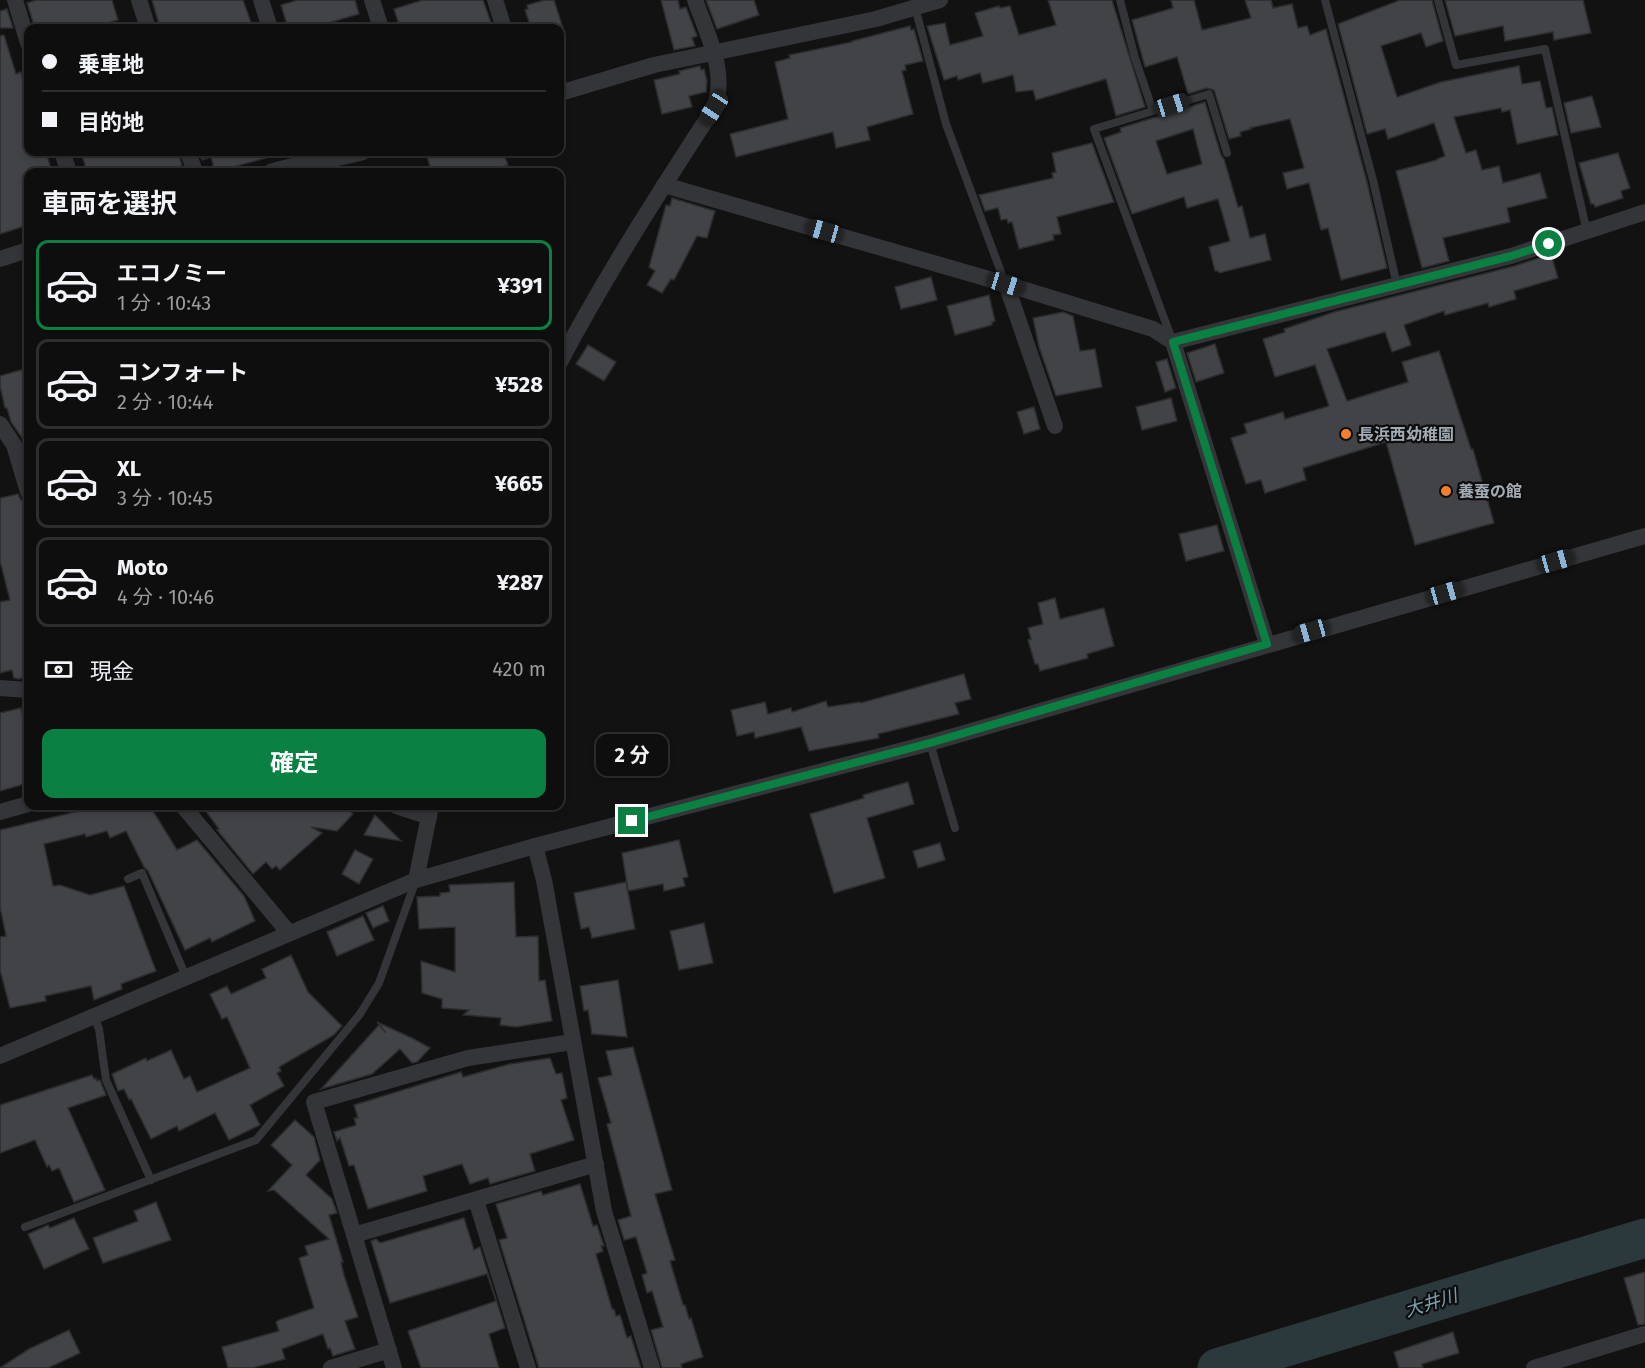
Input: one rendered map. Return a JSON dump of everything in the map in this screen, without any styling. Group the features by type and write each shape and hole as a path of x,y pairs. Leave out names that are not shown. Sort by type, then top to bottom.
{"street":[{"path":"15,0 24,30"},
{"path":"139,0 147,24"},
{"path":"261,0 269,24"},
{"path":"372,0 380,24"},
{"path":"495,0 503,24"},
{"path":"564,354 580,323 714,108 719,96 718,70 695,0"},
{"path":"564,92 654,64 876,19 940,0"},
{"path":"283,168 350,156"},
{"path":"664,185 1153,329 1173,342 1267,644"},
{"path":"1173,342 1511,256 1645,212"},
{"path":"0,259 24,251"},
{"path":"1006,284 1055,426"},
{"path":"0,424 14,445 24,479"},
{"path":"0,1056 416,880 535,846 930,743 1645,536"},
{"path":"0,688 24,690"},
{"path":"0,812 24,805"},
{"path":"186,810 289,933"},
{"path":"416,880 430,811"},
{"path":"535,846 546,891 604,1211 652,1368"},
{"path":"394,1368 314,1102 468,1058 572,1042"},
{"path":"354,1235 596,1164"},
{"path":"476,1200 528,1368"},
{"path":"1534,1368 1645,1334"},
{"path":"331,1368 388,1350"}],"lane":[{"path":"1120,0 1135,58 1153,111"},
{"path":"1324,0 1373,180 1397,285"},
{"path":"1438,0 1456,65 1545,49 1587,232"},
{"path":"915,7 946,124 1006,284"},
{"path":"1173,342 1094,129 1209,94 1227,153"},
{"path":"930,743 955,828"},
{"path":"128,879 142,873 186,977"},
{"path":"25,1227 256,1140 360,1014 379,983 416,880"},
{"path":"94,1016 99,1029 106,1080 151,1180"},
{"path":"297,1090 314,1102"}],"building":[{"path":"36,0 112,0 118,20 104,24 34,24 27,3"},
{"path":"152,0 243,0 252,24 159,24"},
{"path":"298,0 355,0 359,14 328,24 287,24 281,5"},
{"path":"423,0 483,0 492,24 399,24 394,9"},
{"path":"554,0 562,24 530,24 525,10 528,9 527,5"},
{"path":"661,0 678,0 680,9 686,7 697,36 692,38 695,46 674,50"},
{"path":"706,0 754,0 759,15 717,29"},
{"path":"1048,0 1112,0 1145,107 1116,116 1106,79 1036,100 1033,90 1016,92 1013,75 983,83 980,73 958,80 957,76 944,80 927,26 945,23 950,45 983,36 975,13 999,6 1000,8 1010,6 1019,35 1056,25"},
{"path":"1171,0 1194,0 1202,30 1251,18 1245,0 1271,0 1273,8 1292,4 1298,28 1307,26 1310,35 1326,29 1367,182 1387,268 1341,280 1328,228 1321,230 1309,183 1287,189 1283,173 1304,168 1290,119 1250,128 1240,132 1241,136 1229,139 1214,90 1207,88 1188,94 1177,57 1145,67 1132,20 1173,8"},
{"path":"1400,0 1432,0 1443,41 1426,47 1421,33 1381,46 1397,97 1441,82 1519,66 1522,84 1540,81 1546,108 1552,107 1558,135 1517,144 1510,110 1502,112 1501,108 1454,117 1466,153 1476,150 1482,170 1499,166 1503,183 1540,173 1547,198 1507,208 1510,222 1443,238 1449,261 1422,268 1396,171 1445,156 1434,123 1388,139 1385,129 1367,134 1338,24"},
{"path":"1445,0 1583,0 1591,33 1554,40 1553,32 1505,41 1503,26 1455,36"},
{"path":"7,9 13,28 0,28 0,11"},
{"path":"910,26 911,30 914,29 923,61 905,65 906,70 902,71 913,114 867,127 870,140 836,148 833,132 736,157 730,134 788,119 775,62 790,58 789,55 852,42"},
{"path":"4,35 16,74 21,72 24,83 24,156 47,156 51,168 24,168 24,226 0,234 0,36"},
{"path":"700,66 701,70 704,69 707,81 706,92 689,96 692,107 662,114 654,80 680,74 679,71"},
{"path":"1592,96 1601,127 1571,133 1564,103"},
{"path":"1205,102 1238,207 1242,206 1250,238 1265,234 1271,260 1219,273 1215,271 1209,247 1230,241 1218,199 1187,208 1184,197 1132,214 1104,138 1121,132 1120,128","holes":["1193,129 1202,164 1167,174 1156,141"]},
{"path":"1092,143 1114,202 1057,217 1061,234 1053,235 1054,240 1019,249 1012,222 1008,223 1007,219 1001,220 998,208 985,211 979,195 1053,178 1052,173 1056,172 1052,153"},
{"path":"1618,153 1630,188 1621,191 1623,198 1595,207 1591,204 1579,163"},
{"path":"82,156 179,156 182,166 175,168 86,168"},
{"path":"200,156 273,156 230,168 214,168 211,157 202,160"},
{"path":"505,156 508,165 498,168 431,168 427,157"},
{"path":"672,198 715,211 707,238 697,236 674,280 671,279 662,293 647,285 655,271 649,267 666,205 670,206"},
{"path":"1551,254 1558,278 1514,291 1516,299 1489,307 1488,303 1445,315 1444,311 1404,325 1411,345 1392,352 1385,332 1327,349 1347,401 1408,382 1402,362 1439,351 1471,449 1473,449 1494,523 1415,545 1386,442 1303,468 1306,480 1265,493 1261,480 1246,484 1231,438 1247,433 1244,424 1283,412 1285,419 1329,406 1315,365 1275,377 1263,339 1285,332 1284,329 1334,312 1514,266"},
{"path":"931,277 937,300 901,309 895,287"},
{"path":"989,295 995,321 992,325 955,335 947,306"},
{"path":"1063,312 1073,316 1080,351 1095,349 1102,387 1056,396 1039,347 1033,318"},
{"path":"1215,344 1224,373 1196,382 1187,353"},
{"path":"588,345 616,362 604,381 576,364"},
{"path":"1167,359 1176,388 1165,392 1156,362"},
{"path":"24,369 24,443 5,408 0,376"},
{"path":"1171,398 1177,421 1142,430 1136,407"},
{"path":"1034,407 1040,429 1024,434 1017,412"},
{"path":"18,494 24,501 24,677 19,679 14,678 12,670 0,673 0,602 10,600 0,561 0,498"},
{"path":"1217,525 1224,551 1186,561 1179,534"},
{"path":"1055,598 1060,619 1104,608 1114,646 1087,654 1088,658 1040,671 1038,664 1035,664 1028,640 1031,639 1028,628 1043,624 1038,603"},
{"path":"964,674 971,699 955,703 959,714 878,734 879,738 809,751 801,727 755,738 754,732 737,736 731,710 765,702 768,714 791,708 792,712 826,701 828,707 861,703"},
{"path":"21,708 24,721 24,784 0,791 0,713"},
{"path":"908,782 914,804 867,818 885,878 834,893 810,814"},
{"path":"152,810 177,850 197,840 244,896 255,921 212,942 210,938 185,950 148,871 126,831 110,838 107,831 44,844 53,886 60,885 90,895 124,886 156,971 121,984 122,989 94,1000 91,986 45,996 46,1001 10,1008 0,970 0,937 6,936 0,907 0,830 79,811"},
{"path":"205,810 348,810 353,814 337,831 311,827 322,833 280,870 276,866 272,869 266,862 253,874 217,830 219,829"},
{"path":"375,815 401,841 364,835"},
{"path":"679,840 688,877 683,878 685,886 664,891 663,884 628,891 622,853"},
{"path":"940,843 945,860 918,868 913,851"},
{"path":"355,850 373,859 359,884 342,874"},
{"path":"514,882 516,937 538,936 539,981 545,980 552,1021 516,1027 500,1025 501,1018 463,1015 469,1010 442,1008 442,999 422,993 421,961 455,972 455,927 419,929 417,897 440,896 440,893 450,892 449,885"},
{"path":"626,882 635,929 592,938 589,927 581,929 574,893"},
{"path":"383,906 389,921 373,928 366,913"},
{"path":"363,916 374,940 337,956 327,932"},
{"path":"704,923 713,963 679,970 670,931"},
{"path":"291,955 308,992 342,1026 334,1035 279,1067 281,1071 277,1073 284,1086 250,1105 260,1125 229,1140 215,1113 179,1131 177,1126 151,1139 131,1099 129,1100 124,1089 118,1091 112,1074 146,1058 147,1061 171,1050 184,1079 190,1076 197,1092 250,1068 227,1017 222,1019 210,994 227,986 231,994 266,978 262,969"},
{"path":"618,980 627,1037 592,1034 588,1010 584,1011 580,986"},
{"path":"377,1022 430,1048 417,1062 412,1063 400,1049 372,1074 321,1089 379,1025 386,1033"},
{"path":"633,1047 672,1190 655,1194 675,1260 670,1261 683,1305 685,1305 689,1319 691,1318 703,1357 681,1364 682,1368 662,1368 651,1330 663,1327 652,1291 647,1293 642,1275 647,1273 636,1237 624,1240 618,1220 631,1216 607,1124 611,1123 598,1078 612,1075 606,1051"},
{"path":"550,1058 556,1074 562,1073 567,1098 561,1100 574,1140 530,1154 535,1171 490,1184 488,1178 470,1184 462,1164 423,1176 427,1191 368,1209 354,1165 349,1166 340,1138 337,1141 334,1132 356,1125 354,1118 358,1118 354,1105 461,1072 463,1077 510,1064"},
{"path":"92,1075 97,1081 100,1080 106,1095 68,1108 105,1190 74,1202 59,1168 52,1171 49,1165 47,1167 35,1140 0,1153 0,1105"},
{"path":"295,1120 314,1137 320,1160 306,1175 332,1199 337,1213 329,1215 343,1262 341,1262 344,1275 358,1317 345,1321 355,1349 333,1356 323,1334 282,1349 285,1359 252,1368 228,1368 222,1347 279,1331 276,1322 279,1320 314,1308 299,1258 308,1255 305,1246 329,1239 274,1190 268,1191 292,1165 271,1145"},
{"path":"580,1184 593,1226 597,1225 604,1246 601,1246 603,1251 596,1254 612,1309 616,1316 620,1315 627,1338 631,1336 641,1368 539,1368 499,1240 507,1238 496,1204 541,1191 543,1195"},
{"path":"156,1202 171,1240 103,1263 93,1238 138,1221 134,1211"},
{"path":"74,1218 89,1249 44,1269 28,1234 48,1225 50,1228"},
{"path":"464,1218 474,1250 480,1247 505,1328 489,1334 499,1368 421,1368 408,1331 496,1301 487,1274 390,1303 371,1241 376,1239 380,1243"},
{"path":"1645,1272 1645,1324 1638,1325 1624,1278"},
{"path":"69,1330 80,1353 48,1368 0,1368 29,1349"},
{"path":"1453,1332 1459,1353 1422,1364 1423,1368 1399,1368 1394,1352"}],"waterway":[{"name":"大井川","path":"1217,1368 1645,1238"}],"place":[{"name":"長浜西幼稚園","path":"1346,434"},
{"name":"養蚕の館","path":"1446,491"}],"route":[{"path":"632,821 930,743 1267,644 1173,342 1511,256 1549,244"}]}
